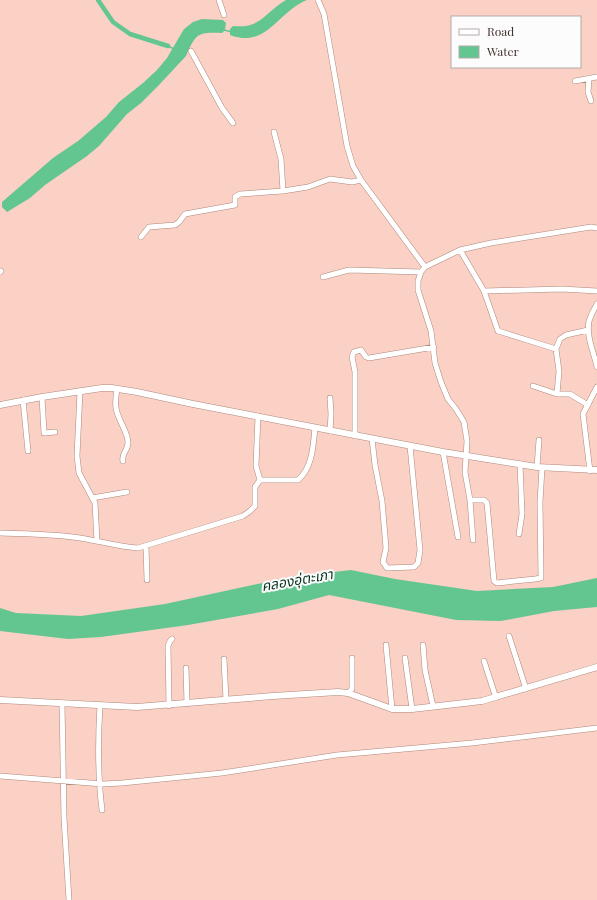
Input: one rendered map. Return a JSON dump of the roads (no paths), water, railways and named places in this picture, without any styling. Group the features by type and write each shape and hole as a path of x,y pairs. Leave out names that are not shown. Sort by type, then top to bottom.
{"street":[{"path":"219,0 224,15"},
{"path":"318,0 324,14 347,146 353,166 361,180 425,267"},
{"path":"191,50 222,108 233,123"},
{"path":"575,81 597,77"},
{"path":"589,78 588,92 590,101"},
{"path":"274,132 281,159 283,191"},
{"path":"141,237 149,227 175,225 185,214 235,205 235,197 237,195 308,187 330,179 352,182 361,180"},
{"path":"473,540 470,500 465,472 467,441 464,422 448,399 435,363 431,332 418,290 418,281 421,272 425,267 460,250 491,242 591,227 597,228"},
{"path":"460,250 484,291 498,331 556,350"},
{"path":"323,277 349,270 421,272"},
{"path":"484,291 597,291"},
{"path":"597,304 590,320 588,330 590,344 596,354 597,367"},
{"path":"557,394 559,368 556,350 560,339 562,337 588,330"},
{"path":"355,436 355,372 352,357 354,352 361,350 366,357 369,358 434,347"},
{"path":"533,386 557,394 570,394 588,405"},
{"path":"590,471 583,414 597,387"},
{"path":"0,405 80,391 102,388 117,389 443,452 540,468 590,471 597,470"},
{"path":"117,389 116,408 125,431 128,444 122,458 123,461"},
{"path":"80,391 77,456 79,473 95,503 97,541"},
{"path":"42,397 44,433 55,432"},
{"path":"330,398 330,431"},
{"path":"23,400 28,450"},
{"path":"258,416 256,466 260,480"},
{"path":"0,533 54,535 97,541 126,548 138,548 242,516 250,512 255,506 255,487 260,480 298,480 301,477 311,460 315,428"},
{"path":"372,439 382,501 386,548 383,562 387,568 414,567 418,563 420,550 410,446"},
{"path":"470,500 484,500 487,503 494,582 535,580 541,578 539,440"},
{"path":"443,452 458,537"},
{"path":"519,534 522,514 520,464"},
{"path":"92,498 127,492"},
{"path":"146,546 147,580"},
{"path":"509,636 526,689"},
{"path":"170,706 168,646 172,639"},
{"path":"386,645 392,709"},
{"path":"423,645 425,670 433,706"},
{"path":"348,693 352,689 352,658"},
{"path":"405,658 412,709"},
{"path":"224,659 226,700"},
{"path":"484,661 496,698"},
{"path":"0,700 137,707 170,706 226,700 338,692 348,693 392,709 412,709 496,698 597,667"},
{"path":"186,668 187,704"},
{"path":"62,703 63,780 70,900"},
{"path":"100,705 99,738 102,810"},
{"path":"0,776 100,784 122,783 222,773 337,755 472,743 597,728"}],"water":[{"path":"286,0 307,0 288,12 263,33 253,37 243,38 230,35 230,29 233,26 250,25 256,23"},
{"path":"202,19 223,20 226,23 225,30 222,33 208,33 195,38 186,56 141,103 127,114 99,146 87,156 45,185 30,198 7,212 2,207 2,202 53,158 78,141 106,117 119,102 157,70 167,58 184,29 193,22"},
{"name":"คลองอุ่ตะเภา","path":"351,570 395,579 477,591 553,587 597,578 597,607 554,611 501,621 456,620 329,595 278,609 188,625 101,637 68,639 0,631 0,608 16,613 81,616 165,604 290,577"}],"waterway":[{"path":"98,0 113,22 130,34 168,46"},
{"path":"224,30 232,32"},
{"path":"168,46 174,49"}]}
